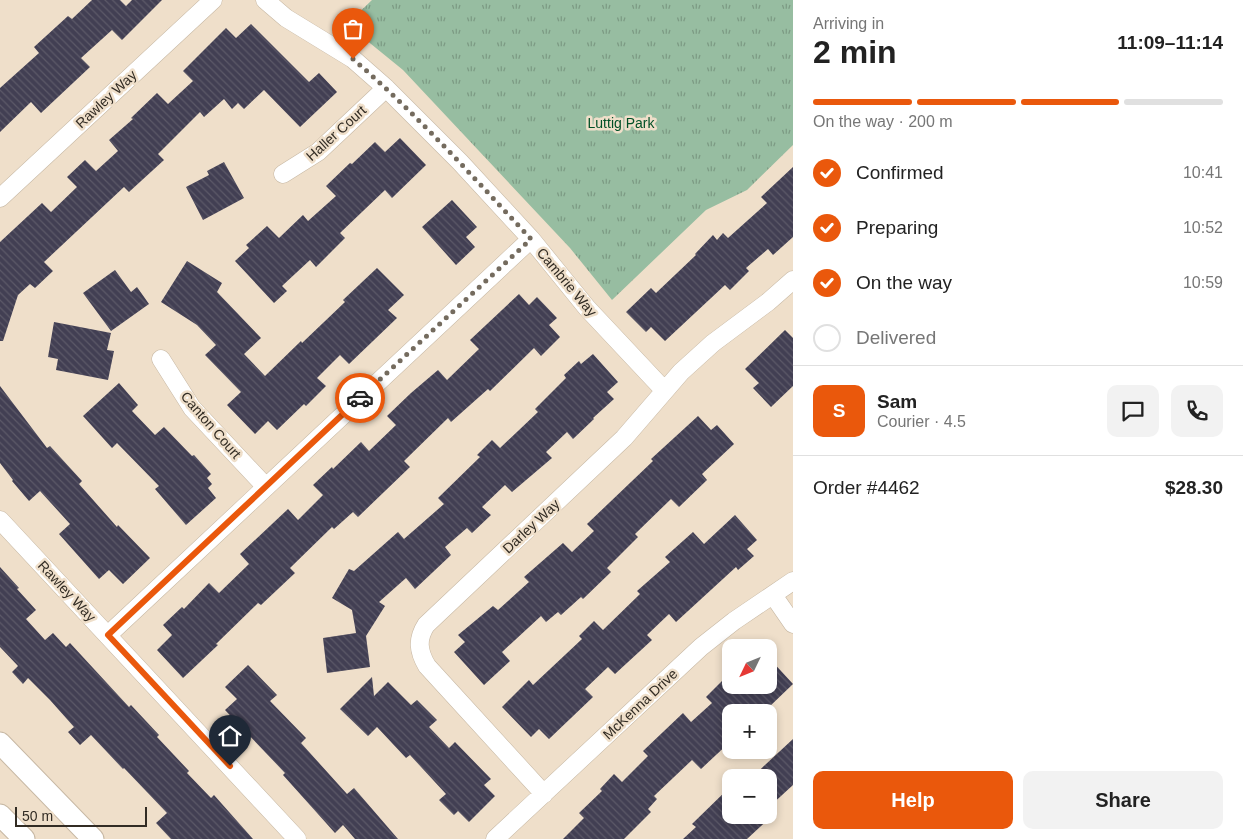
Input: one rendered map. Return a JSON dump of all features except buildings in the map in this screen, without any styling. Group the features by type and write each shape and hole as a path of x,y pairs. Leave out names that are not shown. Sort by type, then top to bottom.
{"main road":[{"path":"0,743 93,839"},
{"path":"0,814 24,839"}],"street":[{"name":"Rawley Way","path":"0,198 213,0"},
{"name":"Cambrie Way","path":"265,0 286,18 353,59 386,88 460,162 531,239 587,308 664,390"},
{"name":"Haller Court","path":"284,174 318,152 386,88"},
{"path":"108,635 531,239"},
{"name":"Darley Way","path":"544,794 427,666 420,650 421,633 426,625 624,438 681,372 713,343 768,302 793,280"},
{"name":"Canton Court","path":"161,359 192,408 266,486"},
{"name":"Rawley Way","path":"0,520 297,839"},
{"name":"McKenna Drive","path":"495,839 702,646 734,621 793,581"},
{"path":"773,595 793,624"}],"green space":[{"name":"Luttig Park","path":"372,0 793,0 793,145 747,190 706,210 612,300 570,248 403,70 360,35 341,30"}],"way so far":[{"path":"353,59 386,88 460,162 531,239 360,398"}],"route":[{"path":"230,766 108,635 360,398"}]}
